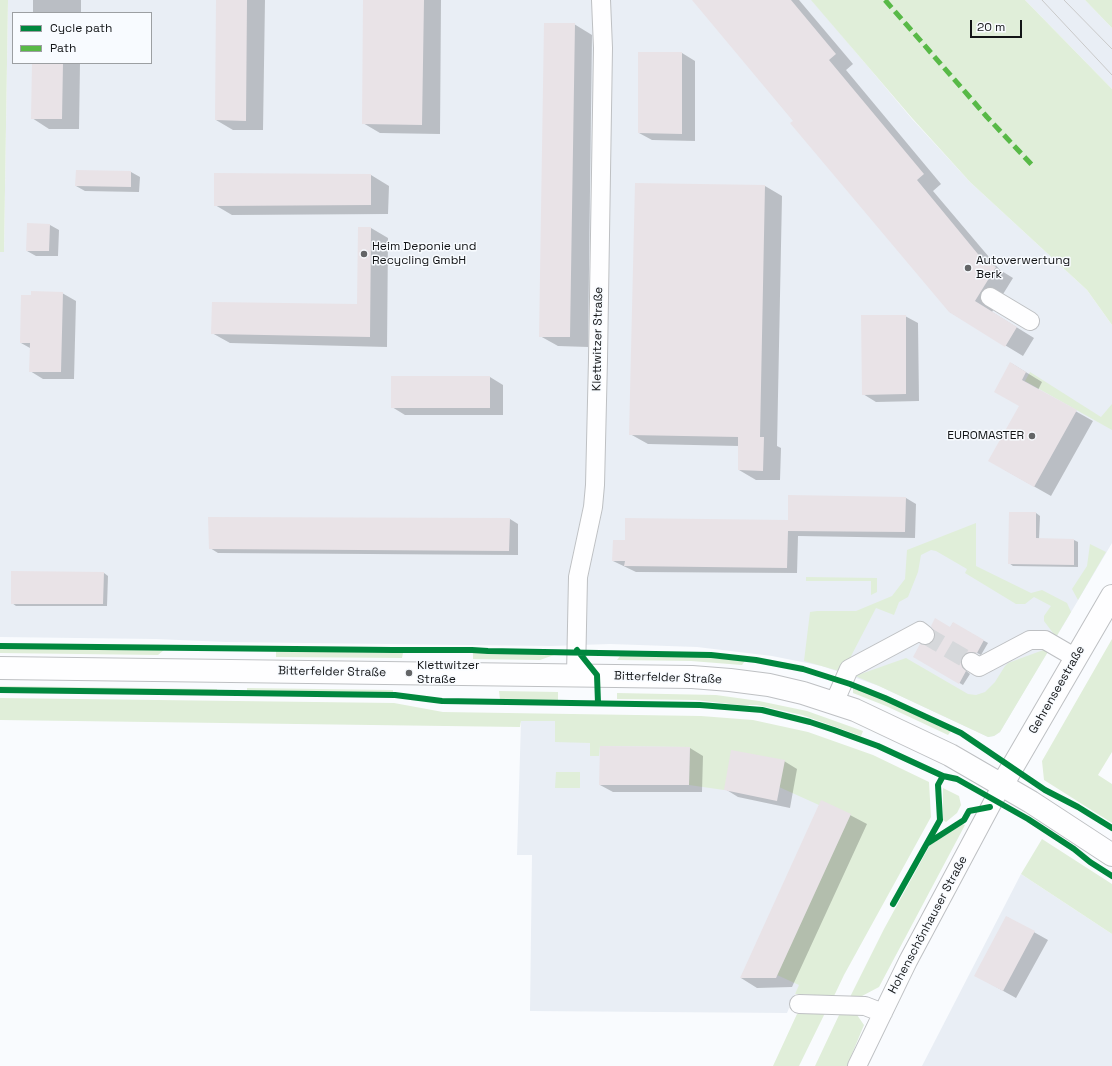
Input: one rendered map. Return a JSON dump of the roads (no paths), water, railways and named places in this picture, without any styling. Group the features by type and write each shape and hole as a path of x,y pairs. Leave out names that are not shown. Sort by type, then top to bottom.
{"main road":[{"name":"Gehrenseestraße","path":"1002,785 1076,658 1109,608"},
{"name":"Bitterfelder Straße","path":"0,668 692,677 754,683 790,690 834,702 877,720 950,755 1002,785 1112,855"}],"street":[{"name":"Klettwitzer Straße","path":"576,676 578,578 593,507 595,478 603,24 602,0"},
{"path":"990,297 1030,320"},
{"path":"834,702 849,668 920,631 926,635"},
{"path":"972,662 979,666 1030,640 1045,640 1076,658"},
{"name":"Hohenschönhauser Straße","path":"858,1066 908,961 1002,785"},
{"path":"799,1004 865,1006 883,1013"}],"tunnel":[{"path":"925,635 971,662"}],"tram line":[{"path":"1042,0 1112,75"},
{"path":"1064,0 1112,49"}],"place":[{"name":"Heim Deponie und Recycling GmbH","path":"364,254"},
{"name":"Autoverwertung Berk","path":"968,268"},
{"name":"EUROMASTER","path":"1032,436"},
{"name":"Klettwitzer Straße","path":"409,673"}]}
